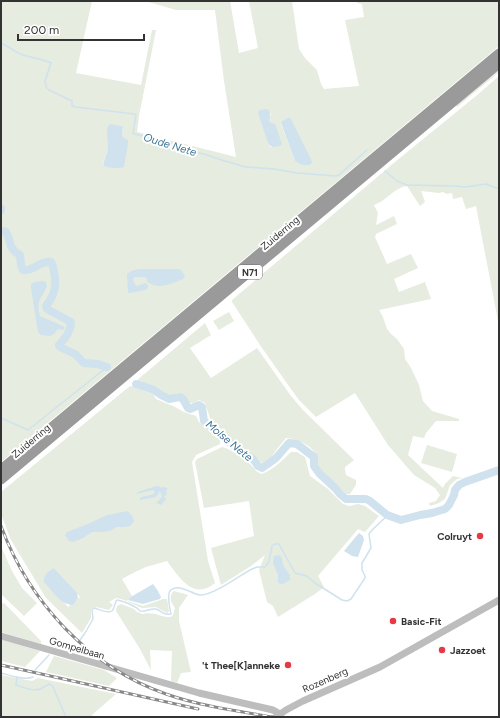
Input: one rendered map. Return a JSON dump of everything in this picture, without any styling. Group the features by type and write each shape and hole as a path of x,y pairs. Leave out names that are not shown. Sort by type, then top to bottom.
{"highway":[{"name":"Zuiderring","path":"1,470 499,53"},
{"name":"Zuiderring","path":"1,480 499,64"}],"street":[{"name":"Rozenberg","path":"148,678 218,698 273,710 278,715 303,701 380,667 499,600"},
{"name":"Gompelbaan","path":"1,636 148,678"}],"shaded area":[{"path":"1,1 92,1 76,73 141,85 152,30 156,30 137,132 236,157 215,10 176,10 145,1 230,1 239,53 258,48 249,1 292,1 299,49 305,58 317,70 324,89 359,86 345,20 364,17 362,4 357,3 356,1 499,1 499,46 1,462","holes":["260,110 271,113 269,122 273,147 270,147 268,143","289,117 292,121 295,161 281,124 282,121","123,127 122,135 124,138 103,163 108,148"]},
{"path":"499,69 499,72 457,107 456,105"},
{"path":"499,76 499,326 476,206 466,209 462,197 453,199 452,193 447,194 443,192 421,191 425,202 420,206 407,186 398,189 374,205 378,213 376,225 394,216 397,224 376,234 375,237 387,264 411,254 418,268 394,279 399,292 425,282 431,299 379,310 387,329 404,349 405,359 419,385 423,401 432,411 459,419 459,421 436,421 426,433 424,438 413,436 408,455 443,488 453,476 462,478 457,479 450,485 445,499 430,506 429,503 436,501 440,495 435,488 414,475 388,445 355,393 316,417 299,400 286,382 260,345 232,300"},
{"path":"229,312 234,321 219,330 213,321"},
{"path":"205,323 211,335 190,348 211,378 257,348 291,396 303,410 354,460 345,467 346,475 356,480 356,485 350,494 346,494 321,471 314,452 304,443 286,438 272,456 262,463 258,458 252,456 231,440 210,418 205,403 199,400 189,403 182,394 165,394 158,388 136,381"},
{"path":"130,386 153,394 156,399 196,416 199,422 220,440 220,444 196,455 192,462 208,561 215,583 207,588 193,588 187,585 176,574 167,561 146,567 122,579 132,596 127,601 116,598 109,602 113,605 109,610 96,607 91,609 91,618 82,633 46,598 11,540 1,514 1,492","holes":["54,568 80,597 68,607 44,579"]},
{"path":"427,445 457,454 452,472 421,463"},
{"path":"222,447 229,449 262,474 281,462 291,452 297,452 305,457 310,476 328,489 343,504 349,506 358,504 365,506 379,516 365,532 358,529 318,576 324,587 278,617 273,606 267,602 259,570 265,555 251,566 221,585 211,548 254,536 249,501 204,508 195,462 197,459"},
{"path":"1,546 12,571 22,588 37,603 24,616 1,594"},
{"path":"174,591 188,595 179,608 179,621 191,672 181,673 177,683 171,681 172,651 150,650 151,670 140,649 116,611 117,606 121,604 142,614 150,613 171,617 175,608 171,600 171,595"},
{"path":"167,599 169,611 167,613 156,607 142,608 128,602 143,606"},
{"path":"4,603 41,641 41,644 1,632 1,604"},
{"path":"1,639 40,651 25,667 1,661"},
{"path":"54,656 104,670 117,678 109,686 46,672"},
{"path":"1,675 32,681 38,678 116,694 91,717 1,717"}],"water":[{"path":"267,109 270,113 269,122 275,124 282,144 280,146 273,147 268,143 258,113 260,110"},
{"path":"289,117 291,118 311,159 312,163 309,165 302,165 295,161 281,123"},
{"path":"110,124 123,127 122,135 128,140 124,167 114,168 104,166 108,149 107,131"},
{"path":"139,269 179,269 185,277 174,283 156,286 147,282 145,277 134,277 133,280 136,286 145,283 148,285 148,288 145,290 128,293 127,274 131,271"},
{"path":"34,282 46,282 47,286 38,306 40,316 65,328 63,330 58,329 50,336 41,335 38,332 31,288 31,284"},
{"path":"159,486 160,488 168,488 166,491 167,494 164,497 166,500 162,505 156,503 162,497 160,491 156,497 140,500 141,497 151,495 155,491 153,490 136,494 138,492"},
{"path":"128,511 134,521 130,526 116,527 112,530 103,532 92,532 73,542 69,541 65,535 67,532 107,515"},
{"path":"359,533 363,536 364,540 358,557 352,556 344,551"},
{"path":"274,556 281,556 284,567 290,575 290,580 283,584 278,583 278,575 273,563"},
{"path":"54,568 77,593 78,598 73,605 64,603 60,600 44,582 45,575"},
{"path":"153,584 161,597 160,599 143,604 128,600 129,598"}],"waterway":[{"name":"Oude Nete","path":"1,43 23,55 51,63 45,81 46,87 49,90 72,101 72,106 134,114 136,115 133,133 187,148 194,152 246,167 336,176 367,150"},
{"name":"Oude Nete","path":"385,171 397,181 407,185 465,187 486,184 499,189"},
{"name":"Molse Nete","path":"1,231 6,232 11,247 20,255 23,270 51,262 54,270 55,286 52,296 46,306 47,309 71,322 69,332 59,345 60,347 75,354 84,363 98,364 107,367"},
{"path":"1,418 28,430 107,367"},
{"name":"Molse Nete","path":"136,384 154,390 169,399 180,397 190,409 199,405 202,407 204,421 262,468 276,458 289,443 297,444 314,457 314,466 319,473 346,499 366,499 387,515 401,520 445,509 449,505 455,490 459,485 499,470"},
{"path":"80,640 93,619 92,610 94,608 110,612 113,610 117,600 136,607 140,611 156,609 165,614 171,614 169,605 169,594 171,590 174,588 182,588 200,595 211,592 250,570 257,567 265,567 269,562 272,546 275,544 279,544 295,573 307,576 315,583 342,600 347,601 351,599 365,578 362,570 362,563 371,548 369,534 388,515"},
{"path":"56,647 75,646"},
{"path":"35,670 49,655"},
{"path":"1,673 21,678 33,677"},
{"path":"17,677 16,685 28,689 37,690 50,684 53,687 66,717"}],"railway":[{"path":"1,526 13,554 28,581 45,605 65,628 87,649 112,667 138,682 166,694 219,708 273,717"},
{"path":"1,665 198,709"}],"place":[{"name":"Colruyt","path":"480,536"},
{"name":"Basic-Fit","path":"393,621"},
{"name":"Jazzoet","path":"442,650"},
{"name":"'t Thee[K]anneke","path":"288,665"}]}
